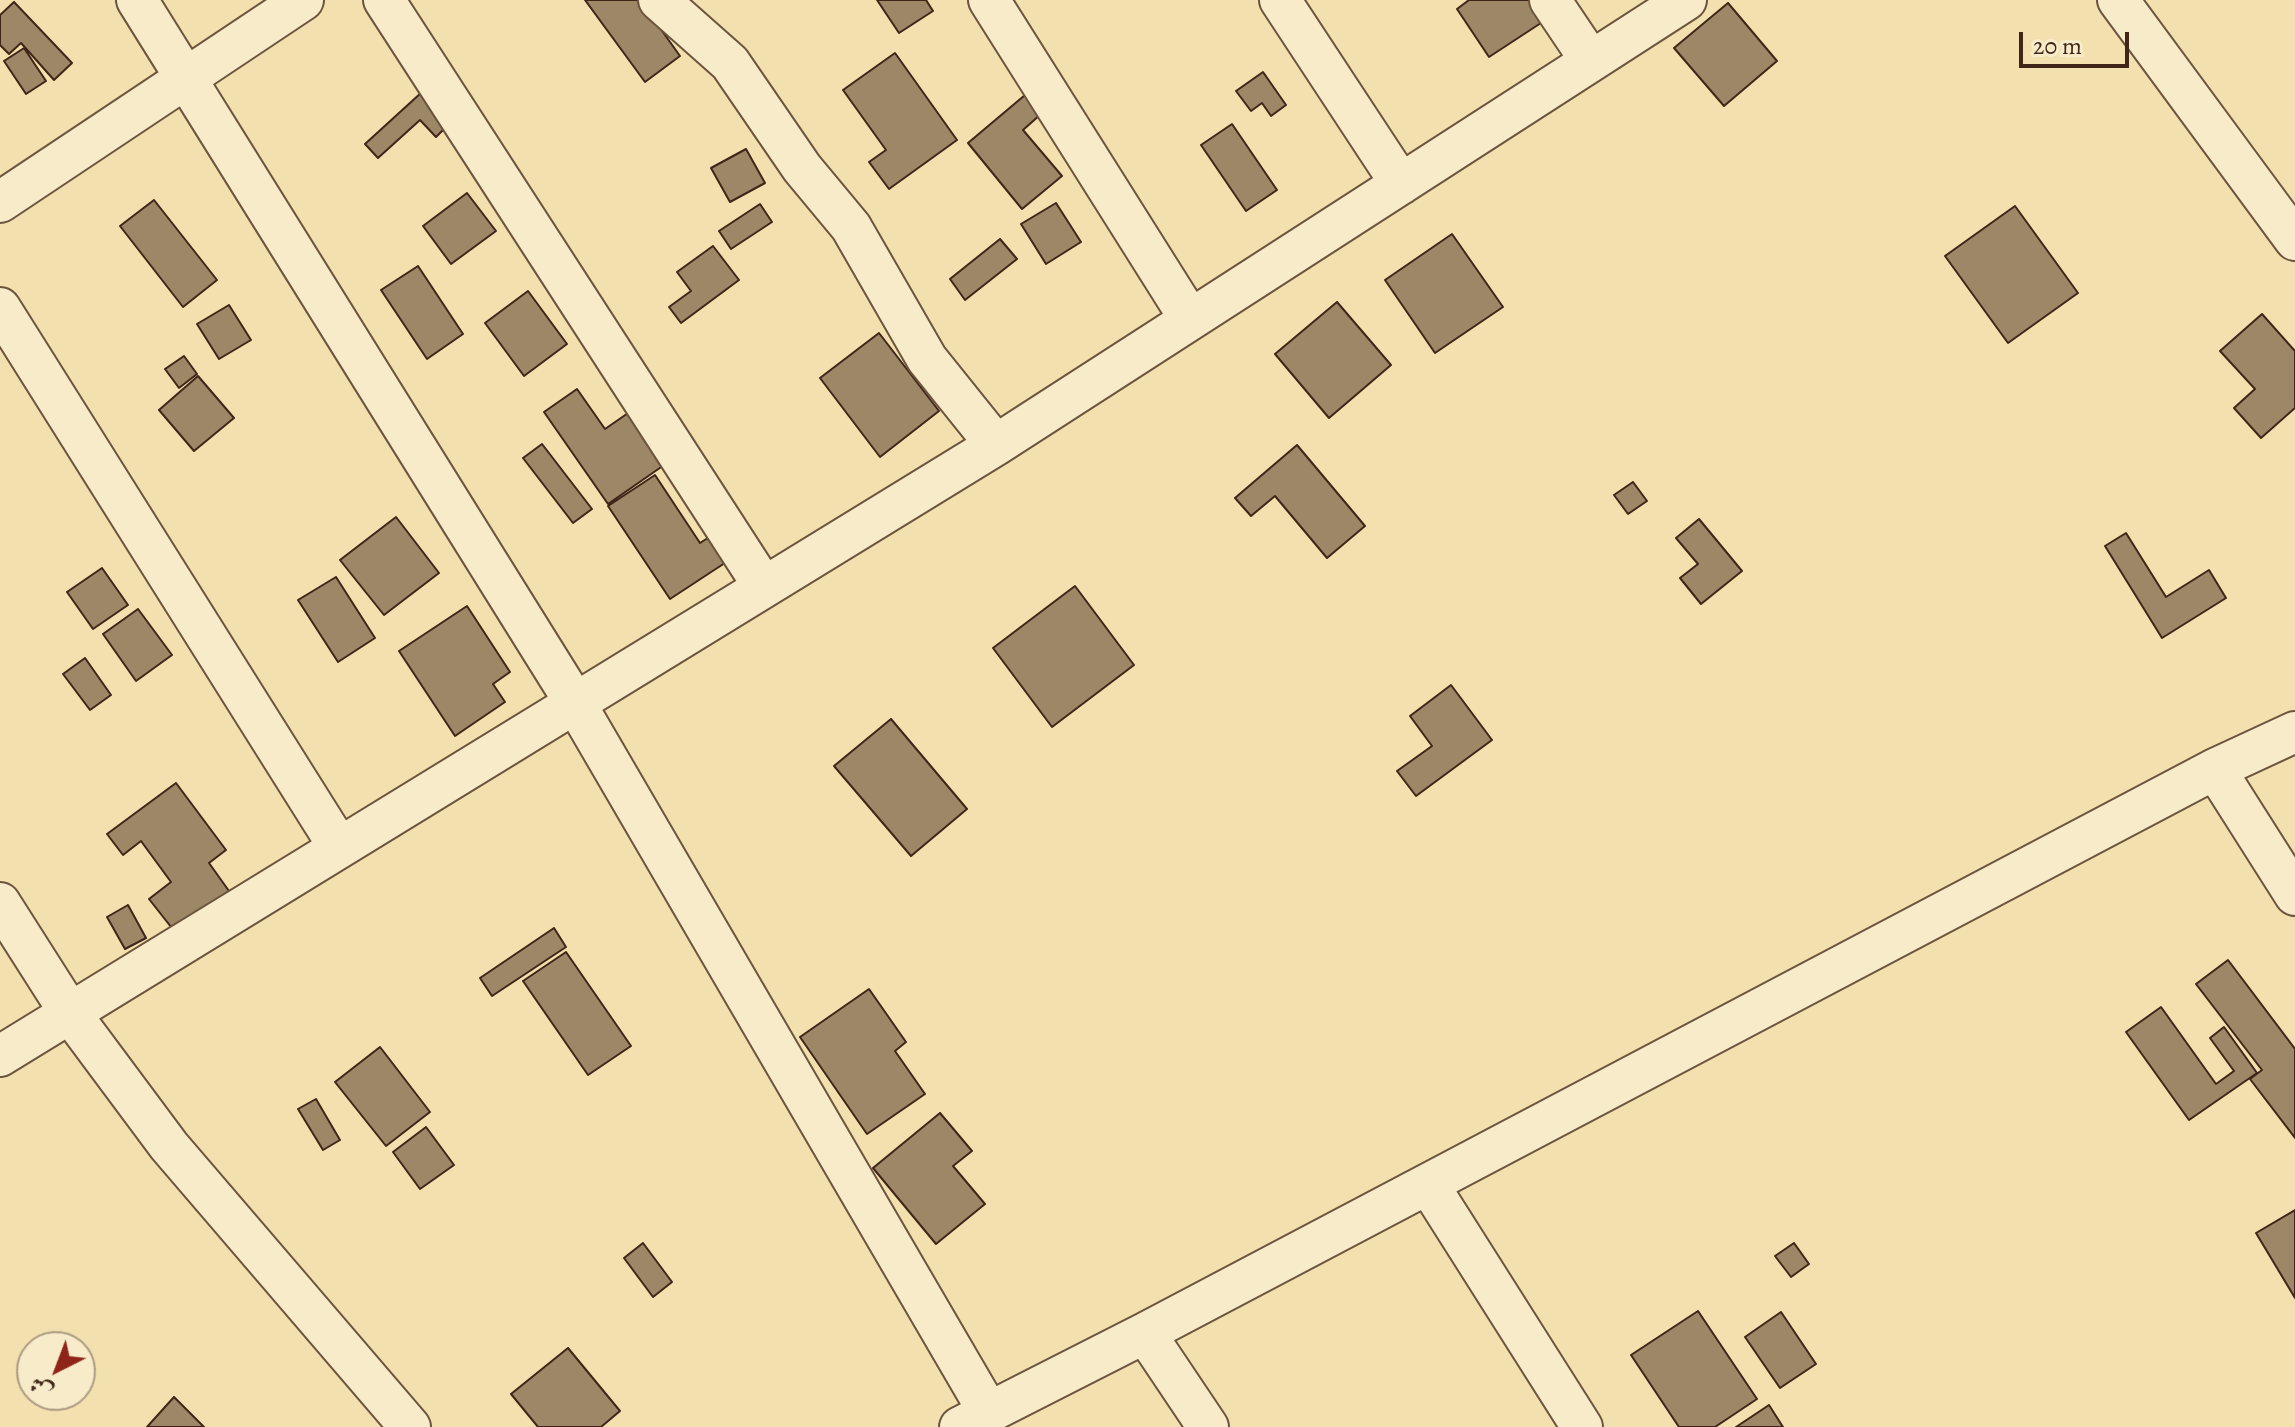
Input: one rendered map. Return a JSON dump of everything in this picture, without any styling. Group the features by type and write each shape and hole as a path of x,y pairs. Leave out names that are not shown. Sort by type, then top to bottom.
{"street":[{"path":"137,0 574,701 974,1419 1145,1333 2215,769 2295,732"},
{"path":"0,202 303,0"},
{"path":"384,0 764,587"},
{"path":"659,0 730,63 802,168 851,227 927,359 996,445"},
{"path":"989,0 1190,319"},
{"path":"1280,0 1401,184"},
{"path":"1550,0 1591,61"},
{"path":"0,1056 574,701 996,445 1686,0"},
{"path":"2118,0 2295,240"},
{"path":"0,308 339,847"},
{"path":"2215,769 2295,895"},
{"path":"0,903 70,1013 169,1146 410,1427"},
{"path":"1428,1184 1582,1427"},
{"path":"1145,1333 1208,1427"}],"building":[{"path":"585,0 640,0 680,56 645,82"},
{"path":"877,0 926,0 933,11 899,33"},
{"path":"1469,0 1530,0 1544,21 1489,57 1457,9"},
{"path":"14,2 72,63 54,80 21,43 9,54 0,45 0,15"},
{"path":"1728,3 1777,61 1724,106 1674,48"},
{"path":"24,48 46,81 26,94 4,61"},
{"path":"895,53 957,140 889,189 869,162 886,150 843,90"},
{"path":"1263,72 1286,105 1271,116 1262,103 1251,111 1236,91"},
{"path":"422,92 451,122 436,137 420,120 378,158 365,144"},
{"path":"1025,95 1041,114 1023,130 1062,176 1022,209 968,143"},
{"path":"1232,124 1277,190 1246,211 1201,145"},
{"path":"746,149 765,183 730,202 711,168"},
{"path":"467,193 496,231 451,264 423,226"},
{"path":"154,200 217,280 183,307 120,226"},
{"path":"1056,203 1081,242 1046,264 1021,224"},
{"path":"760,204 772,222 731,249 719,231"},
{"path":"2015,206 2078,293 2008,343 1945,256"},
{"path":"1452,234 1503,307 1435,353 1385,280"},
{"path":"1000,239 1017,259 965,300 950,279"},
{"path":"713,246 739,280 681,323 669,307 691,291 677,272"},
{"path":"418,266 463,334 427,359 381,290"},
{"path":"528,291 567,344 524,376 485,323"},
{"path":"1337,302 1391,365 1329,418 1275,354"},
{"path":"229,305 251,340 219,359 197,324"},
{"path":"2262,314 2295,351 2295,408 2261,438 2234,408 2255,389 2220,351"},
{"path":"879,333 939,411 880,457 820,378"},
{"path":"184,356 197,374 179,388 165,369"},
{"path":"198,376 234,418 194,451 159,410"},
{"path":"577,389 605,429 631,411 667,463 608,504 544,412"},
{"path":"542,444 592,509 573,523 523,458"},
{"path":"1297,445 1365,526 1327,558 1275,496 1251,516 1235,498"},
{"path":"655,475 700,543 714,534 731,559 670,599 608,506"},
{"path":"1633,482 1647,501 1628,514 1614,495"},
{"path":"396,517 439,573 384,615 340,560"},
{"path":"1699,519 1742,571 1701,604 1680,578 1698,564 1676,538"},
{"path":"2126,533 2166,597 2209,570 2226,598 2162,638 2105,546"},
{"path":"102,568 128,605 93,629 67,592"},
{"path":"336,577 375,638 338,662 298,600"},
{"path":"1075,586 1134,665 1052,727 993,648"},
{"path":"467,606 510,672 493,684 505,702 455,736 399,651"},
{"path":"138,609 172,655 136,681 103,634"},
{"path":"85,658 111,695 90,710 63,674"},
{"path":"1451,685 1492,740 1416,796 1397,771 1432,746 1410,716"},
{"path":"891,719 967,809 911,856 834,766"},
{"path":"176,783 226,850 209,863 229,891 175,932 149,899 171,882 141,841 123,855 107,834"},
{"path":"128,905 146,938 125,949 107,917"},
{"path":"554,928 566,947 492,996 480,978"},
{"path":"566,952 631,1046 588,1075 523,981"},
{"path":"2228,960 2295,1049 2295,1138 2250,1079 2262,1070 2196,984"},
{"path":"869,989 906,1042 895,1051 925,1094 867,1134 800,1037"},
{"path":"2161,1007 2216,1084 2234,1071 2210,1038 2224,1027 2257,1073 2189,1120 2126,1032"},
{"path":"380,1047 430,1112 386,1146 335,1082"},
{"path":"316,1099 340,1140 323,1150 298,1109"},
{"path":"940,1113 972,1151 953,1166 985,1204 936,1244 873,1168"},
{"path":"426,1127 454,1165 420,1189 393,1152"},
{"path":"2295,1210 2295,1298 2256,1233"},
{"path":"643,1243 672,1282 653,1297 624,1258"},
{"path":"1794,1243 1809,1264 1791,1277 1775,1256"},
{"path":"1698,1311 1757,1399 1715,1427 1679,1427 1631,1355"},
{"path":"1781,1312 1816,1364 1780,1388 1745,1337"},
{"path":"568,1348 620,1411 601,1427 538,1427 511,1394"},
{"path":"174,1397 204,1427 147,1427"},
{"path":"1769,1405 1783,1427 1736,1427"}]}
